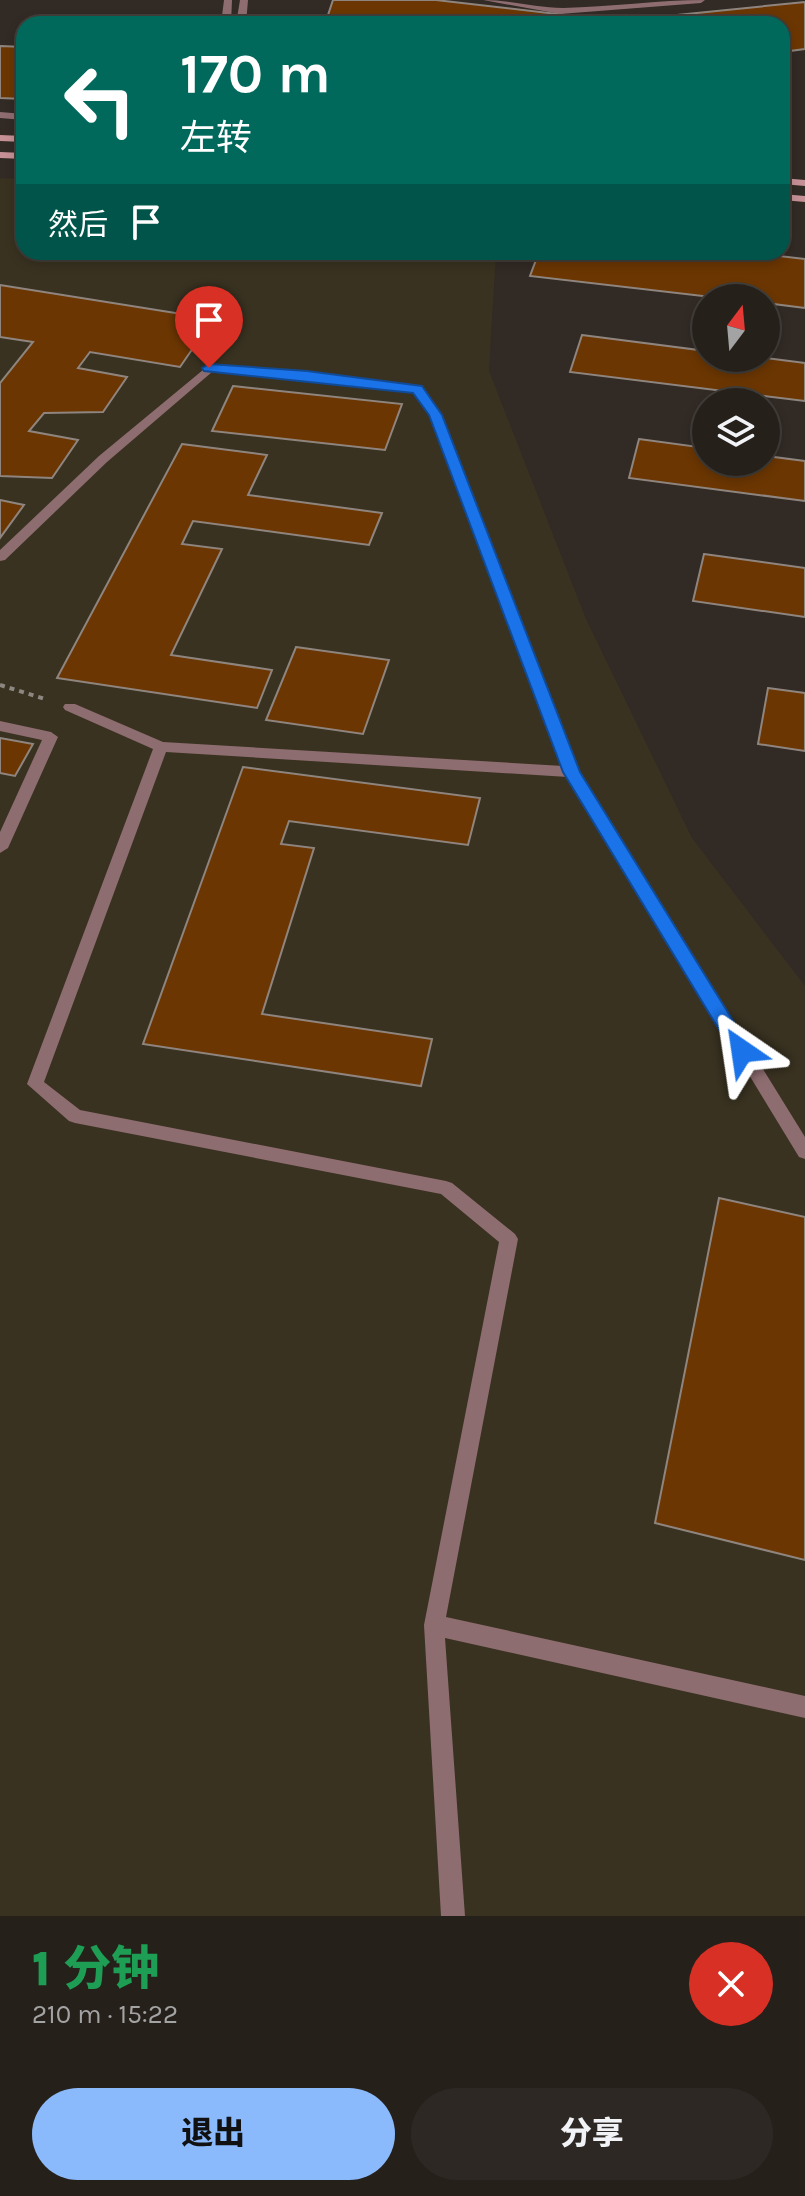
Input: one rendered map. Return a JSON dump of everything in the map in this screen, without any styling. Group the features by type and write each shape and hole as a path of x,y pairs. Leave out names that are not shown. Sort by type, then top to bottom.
{"street":[{"path":"487,0 560,11 701,0"},
{"path":"0,557 103,459 209,368 307,375 417,389 435,415 572,772 805,1152"},
{"path":"70,707 161,747 572,772"},
{"path":"0,726 51,737 0,848"},
{"path":"161,747 35,1084 75,1116 446,1188 509,1239 434,1625 453,1916"},
{"path":"434,1625 805,1707"}],"path":[{"path":"0,685 70,707"}],"shaded area":[{"path":"0,178 16,179 16,260 496,260 489,371 586,619 692,838 805,986 805,1916 0,1916"}],"building":[{"path":"333,0 436,0 574,16 328,16"},
{"path":"805,2 805,49 790,51 790,16 666,16"},
{"path":"0,46 16,47 16,99 0,98"},
{"path":"805,259 805,308 780,305 780,284 692,284 692,295 530,276 536,260"},
{"path":"0,285 213,319 180,367 90,352 78,368 127,377 103,412 44,413 29,431 78,440 52,478 0,476 0,383 33,342 0,337"},
{"path":"582,335 692,349 692,372 780,372 780,360 805,363 805,401 780,398 780,388 700,388 570,372"},
{"path":"233,386 402,404 385,450 212,431"},
{"path":"639,439 692,446 692,476 780,476 780,458 805,461 805,501 629,478"},
{"path":"182,444 267,455 248,495 382,513 369,545 193,521 182,544 222,549 171,655 272,670 257,708 57,678"},
{"path":"0,500 24,505 0,538"},
{"path":"704,554 805,568 805,617 693,601"},
{"path":"296,647 389,660 363,734 266,720"},
{"path":"768,688 805,693 805,751 758,744"},
{"path":"0,738 33,744 15,776 0,773"},
{"path":"243,767 480,798 468,845 289,821 281,844 314,848 262,1014 432,1039 421,1086 143,1044"},
{"path":"719,1198 805,1217 805,1560 655,1523"}],"route":[{"path":"209,368 307,375 417,389 435,415 572,772 742,1051"}]}
